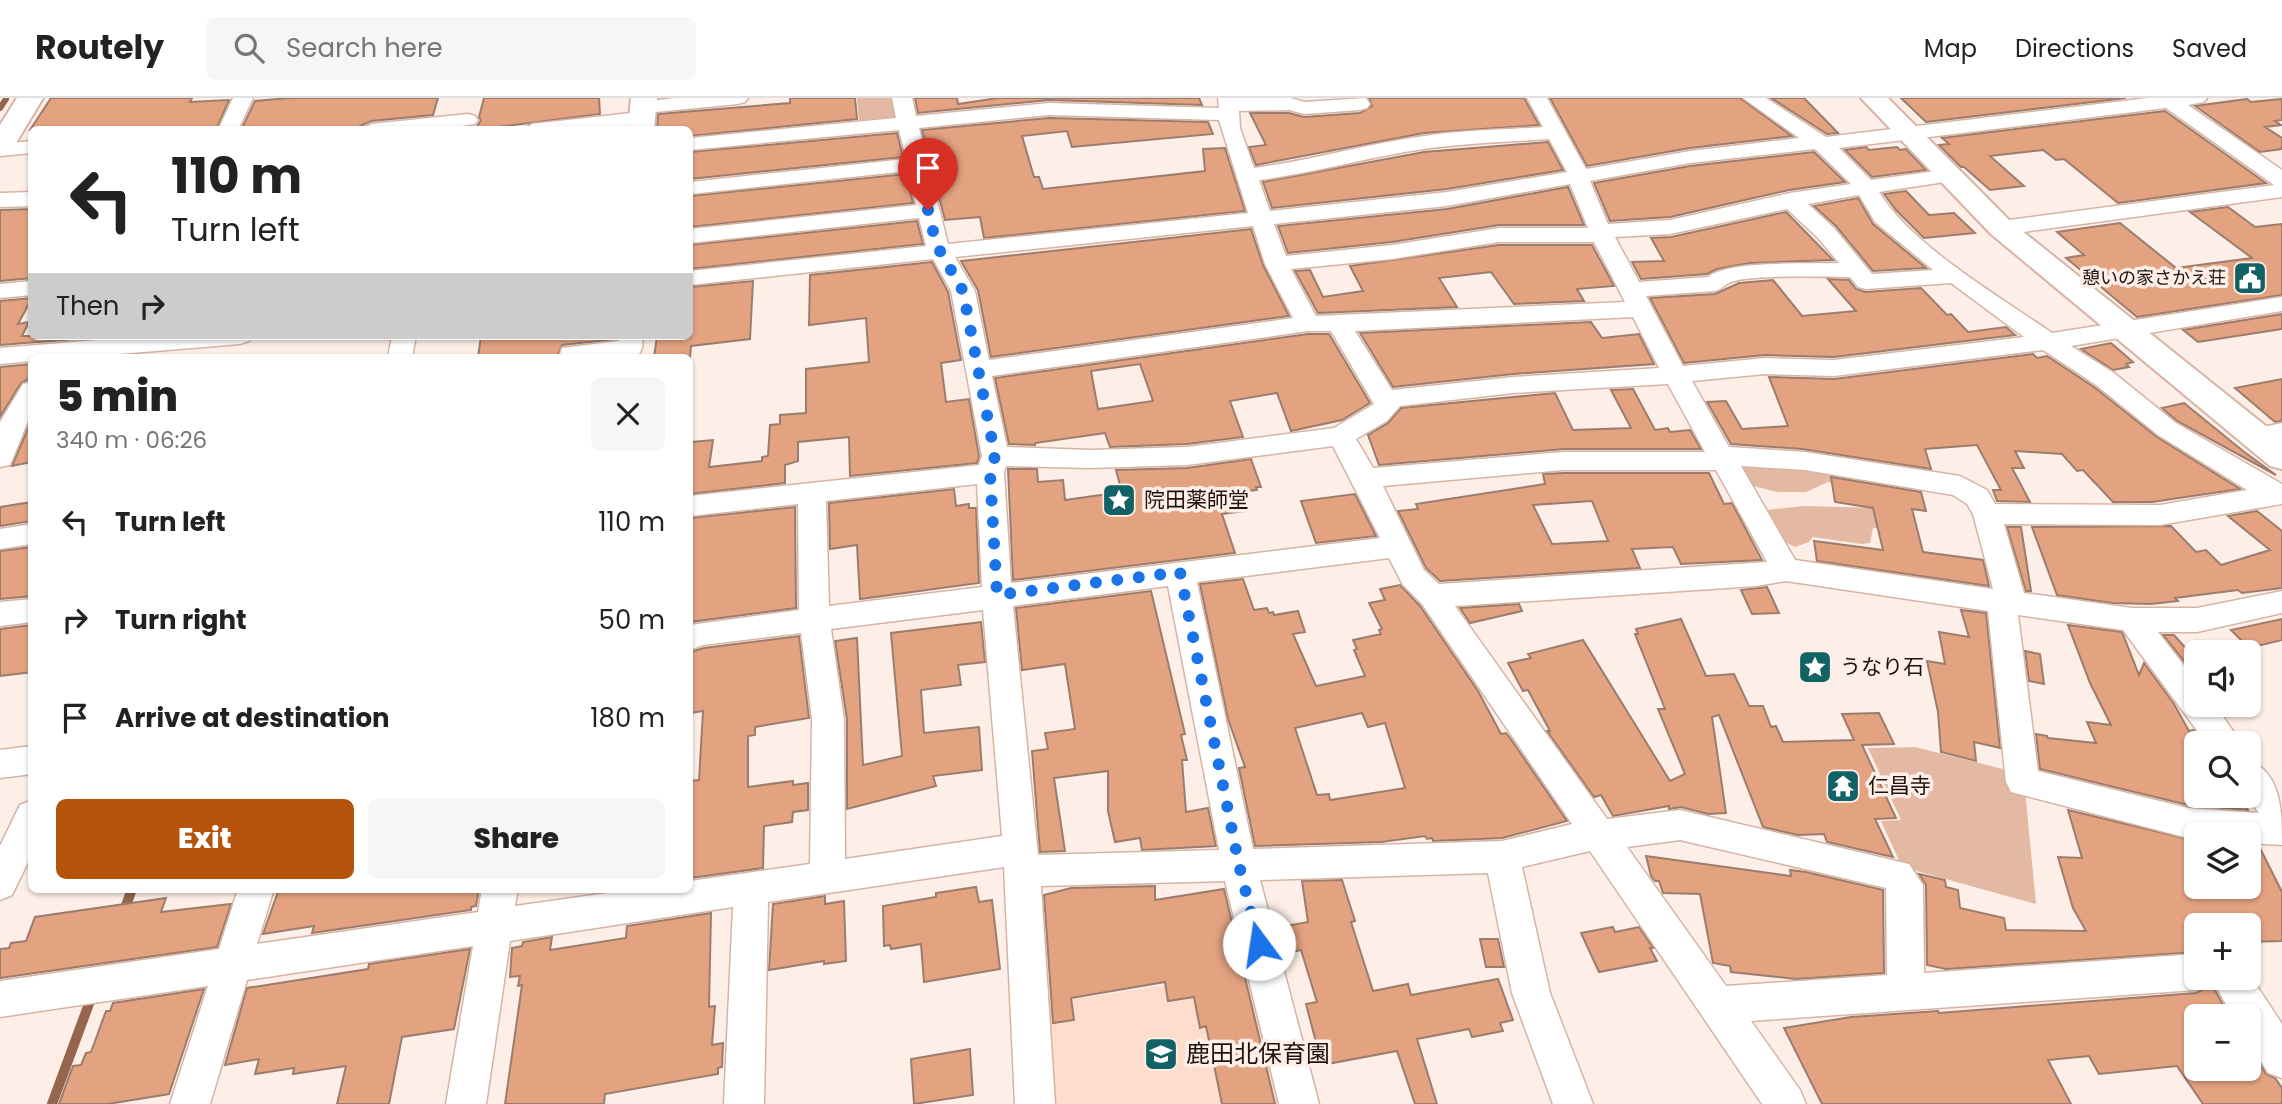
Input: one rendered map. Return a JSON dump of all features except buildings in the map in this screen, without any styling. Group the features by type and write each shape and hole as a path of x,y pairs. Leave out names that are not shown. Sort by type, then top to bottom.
{"street":[{"path":"447,126 466,125 473,98"},
{"path":"558,126 738,98"},
{"path":"902,98 940,252 963,291 993,464 997,595 1021,860 1035,1104"},
{"path":"693,144 910,122 1051,104 1290,104 1304,108 1360,104 1356,98"},
{"path":"1537,98 1674,375 1786,570"},
{"path":"1752,98 1821,143 1866,187 1883,217 1954,276 2115,386 2167,429 2279,495"},
{"path":"1874,98 2001,228 2123,329 2274,442"},
{"path":"693,278 1447,199 1689,157 2197,98"},
{"path":"231,126 249,99"},
{"path":"2169,101 2278,192"},
{"path":"1228,106 1230,128 1277,264 1308,323"},
{"path":"16,110 0,148 28,148"},
{"path":"1246,175 1310,167 1347,156 1426,142 1555,132"},
{"path":"693,188 917,164"},
{"path":"1277,264 1392,253 1499,235 1602,233 1670,227 1790,200 1950,175"},
{"path":"2001,228 2278,192"},
{"path":"0,200 28,199"},
{"path":"1790,200 1826,233 1866,282 1954,276"},
{"path":"693,236 928,210"},
{"path":"977,370 1308,323 1339,324 1636,299 1715,284 1722,277 1770,271 1855,270"},
{"path":"0,291 28,288"},
{"path":"1385,399 1513,385 1674,375 1765,366 1834,368 2047,342 2282,304"},
{"path":"693,506 812,492 993,464 1187,456 1341,436 1351,428 1382,415 1388,405 1339,324"},
{"path":"0,356 66,348 179,340"},
{"path":"580,354 630,348 631,340"},
{"path":"0,458 16,415 28,396"},
{"path":"1341,436 1365,478 1413,577 1432,596 1786,1104"},
{"path":"1365,478 1564,461 1723,459 1805,461 1959,486 1977,497 1987,514 2007,603 2023,782 2188,823 2282,830"},
{"path":"812,492 814,618 828,719 827,877"},
{"path":"1987,514 2160,515 2279,495"},
{"path":"0,539 28,535"},
{"path":"693,636 814,618 1399,546"},
{"path":"1432,596 1756,575 1786,570 2132,620 2197,620 2282,602"},
{"path":"1180,572 1239,865 1299,1104"},
{"path":"0,614 28,610"},
{"path":"2132,620 2184,688"},
{"path":"0,764 28,760"},
{"path":"2261,790 2282,818"},
{"path":"0,884 28,824"},
{"path":"0,999 496,926 672,895 751,889 827,877 1021,860 1239,865 1502,857 1581,837 1680,825 1897,875 1905,885 1906,978 1912,991"},
{"path":"1502,857 1531,993 1573,1104"},
{"path":"744,1104 751,889"},
{"path":"190,1104 255,893"},
{"path":"466,1104 500,893"},
{"path":"1718,1005 2184,973"},
{"path":"2238,990 2282,1059"}],"shaded area":[{"path":"857,98 893,98 899,117 859,123"},
{"path":"1740,462 1873,477 1878,484 1875,488 1828,482 1806,492 1777,492 1753,486 1738,464"},
{"path":"1804,506 1879,508 1894,530 1873,528 1870,543 1813,537 1809,542 1795,547 1783,541 1767,510"},
{"path":"1915,747 2011,771 2025,790 2036,904 1902,867 1881,821 1901,820 1868,748"},
{"name":"鹿田北保育園","path":"1258,971 1288,1104 1049,1104 1041,1004"}],"waterway":[{"path":"0,108 6,99"},
{"path":"124,911 131,893"},
{"path":"52,1104 90,1001"}],"place":[{"name":"憩いの家さかえ荘","path":"2250,278"},
{"name":"院田薬師堂","path":"1119,500"},
{"name":"うなり石","path":"1815,667"},
{"name":"仁昌寺","path":"1843,786"},
{"name":"鹿田北保育園","path":"1161,1054"}],"route":[{"path":"928,210 936,244 963,291 995,456 990,473 997,595 1180,572 1239,865 1259,944"}]}
